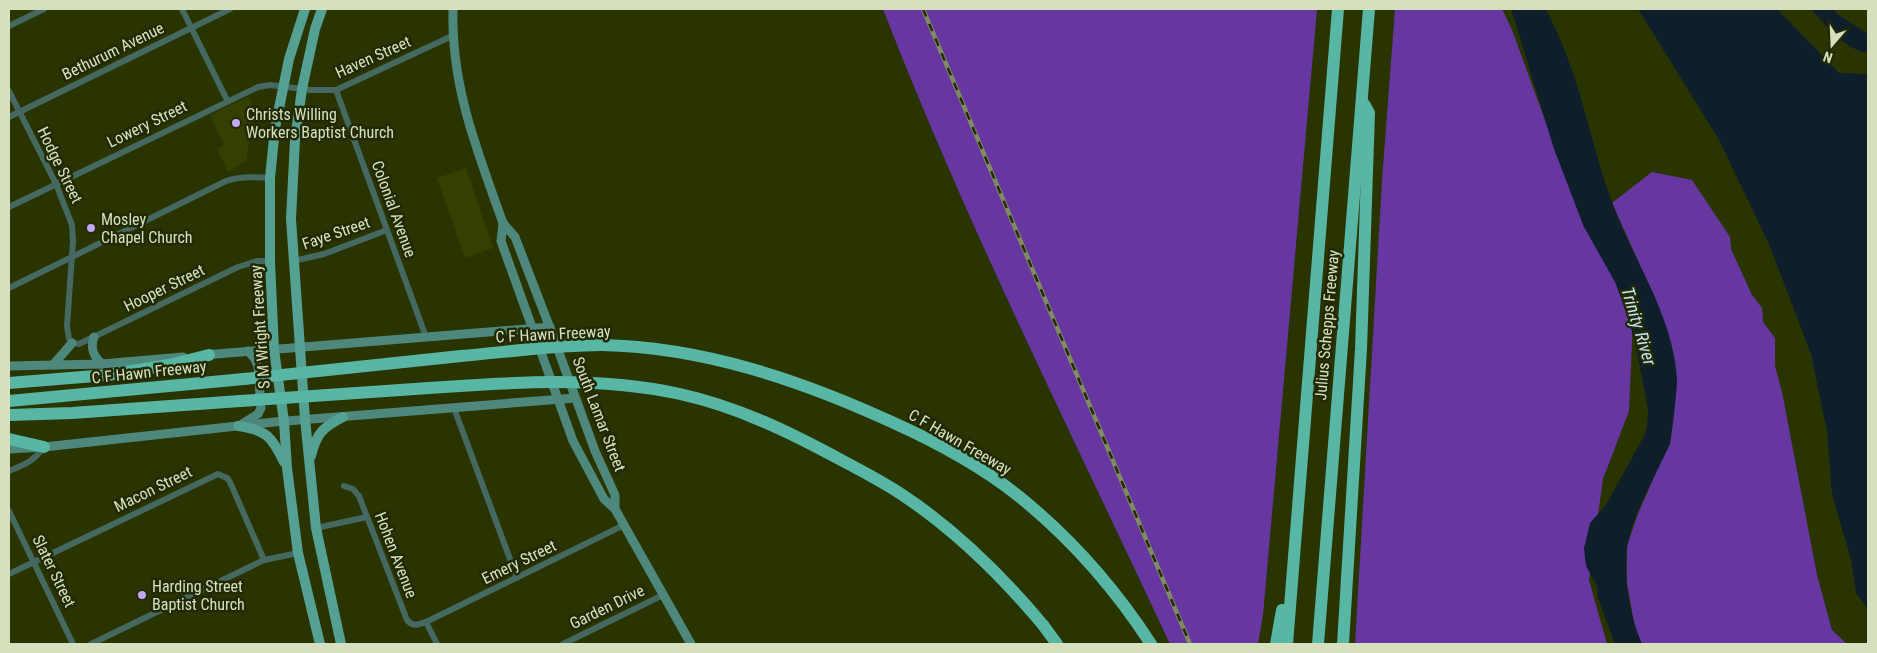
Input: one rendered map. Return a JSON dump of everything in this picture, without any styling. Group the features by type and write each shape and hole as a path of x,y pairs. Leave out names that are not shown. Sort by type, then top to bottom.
{"highway":[{"name":"Julius Schepps Freeway","path":"1287,644 1338,9"},
{"name":"Julius Schepps Freeway","path":"1318,644 1369,9"},
{"path":"1344,644 1365,264 1370,113 1362,99"},
{"name":"C F Hawn Freeway","path":"9,401 568,346 624,346 702,357 757,370 827,394 945,448 999,481 1032,507 1078,550 1124,604 1151,644"},
{"path":"9,383 107,375 169,365 209,355"},
{"name":"C F Hawn Freeway","path":"9,415 72,413 531,382 601,383 664,391 731,408 779,428 903,495 950,530 1004,579 1057,644"},
{"path":"9,439 44,447"},
{"path":"1276,644 1297,519"}],"main road":[{"name":"S M Wright Freeway","path":"305,9 282,87 275,128 270,178 270,261 274,350 284,421 287,468 298,553 320,644"},
{"path":"322,9 302,89 295,140 291,219 305,420 316,528 340,644"},
{"name":"South Lamar Street","path":"453,9 452,36 462,99 502,223 501,241 557,400 582,460 604,499 614,508 691,644"},
{"name":"South Lamar Street","path":"502,223 515,237 595,451 615,495 614,508"},
{"name":"C F Hawn Freeway","path":"9,366 102,364 550,327"},
{"path":"94,337 93,353 102,364"},
{"path":"53,365 64,353 70,340"},
{"path":"238,426 258,414 261,408 258,367 248,351"},
{"path":"9,448 44,447 284,421 576,398"},
{"path":"309,466 314,446 322,430 328,424 342,417"},
{"path":"238,426 255,428 269,436 276,445 287,468"}],"street":[{"path":"9,26 44,9"},
{"path":"182,9 227,100"},
{"name":"Bethurum Avenue","path":"9,118 230,9"},
{"name":"Haven Street","path":"302,89 336,90 452,36"},
{"name":"Lowery Street","path":"9,207 227,100 258,87 302,89"},
{"name":"Colonial Avenue","path":"336,90 426,337"},
{"name":"Hodge Street","path":"9,91 56,184 72,225 73,241 67,326 70,340"},
{"path":"9,288 226,182 236,178 270,178"},
{"name":"Faye Street","path":"293,261 324,254 387,230"},
{"name":"Hooper Street","path":"70,340 79,344 238,267 257,261 270,261"},
{"path":"454,408 517,578"},
{"path":"9,472 29,463 44,447"},
{"name":"Macon Street","path":"9,574 218,474 227,478 230,482 264,560"},
{"name":"Hohen Avenue","path":"344,486 353,489 359,496 406,620 411,625 416,626 426,622"},
{"name":"Slater Street","path":"9,511 73,644"},
{"path":"316,528 367,517"},
{"name":"Emery Street","path":"426,622 624,525"},
{"path":"91,644 264,560 298,553"},
{"name":"Garden Drive","path":"563,644 663,595"},
{"path":"426,622 437,644"}],"shaded area":[{"path":"883,9 1317,9 1263,615 1258,644 1170,644 985,250 915,90"},
{"path":"1395,9 1502,9 1512,30 1584,227 1617,260 1633,319 1629,411 1603,479 1589,580 1607,644 1355,644 1382,181"},
{"path":"249,96 254,108 246,161 228,172 217,149 224,145 210,115"},
{"path":"466,168 493,248 465,258 437,178"},
{"path":"1652,172 1692,180 1730,237 1731,249 1752,295 1762,308 1763,322 1775,338 1775,366 1782,392 1817,575 1832,630 1847,644 1642,644 1635,628 1627,583 1627,546 1638,514 1664,454 1670,445 1677,381 1668,334 1658,305 1612,203"}],"water":[{"name":"Trinity River","path":"1511,9 1546,9 1573,72 1612,202 1660,310 1674,355 1677,384 1670,442 1633,523 1627,548 1628,597 1642,644 1615,644 1598,598 1597,586 1586,566 1584,548 1590,523 1606,505 1647,427 1648,409 1635,342 1615,282 1584,227 1554,149"},
{"path":"1638,9 1777,9 1839,73 1868,74 1868,609 1856,593 1851,559 1832,494 1827,431 1811,354 1769,244 1718,138"},
{"path":"1811,9 1833,9 1836,13 1868,34 1868,53 1859,51 1843,42"}],"railway":[{"path":"923,9 1190,644"}],"place":[{"name":"Christs Willing Workers Baptist Church","path":"236,123"},
{"name":"Mosley Chapel Church","path":"91,228"},
{"name":"Harding Street Baptist Church","path":"142,595"}]}
